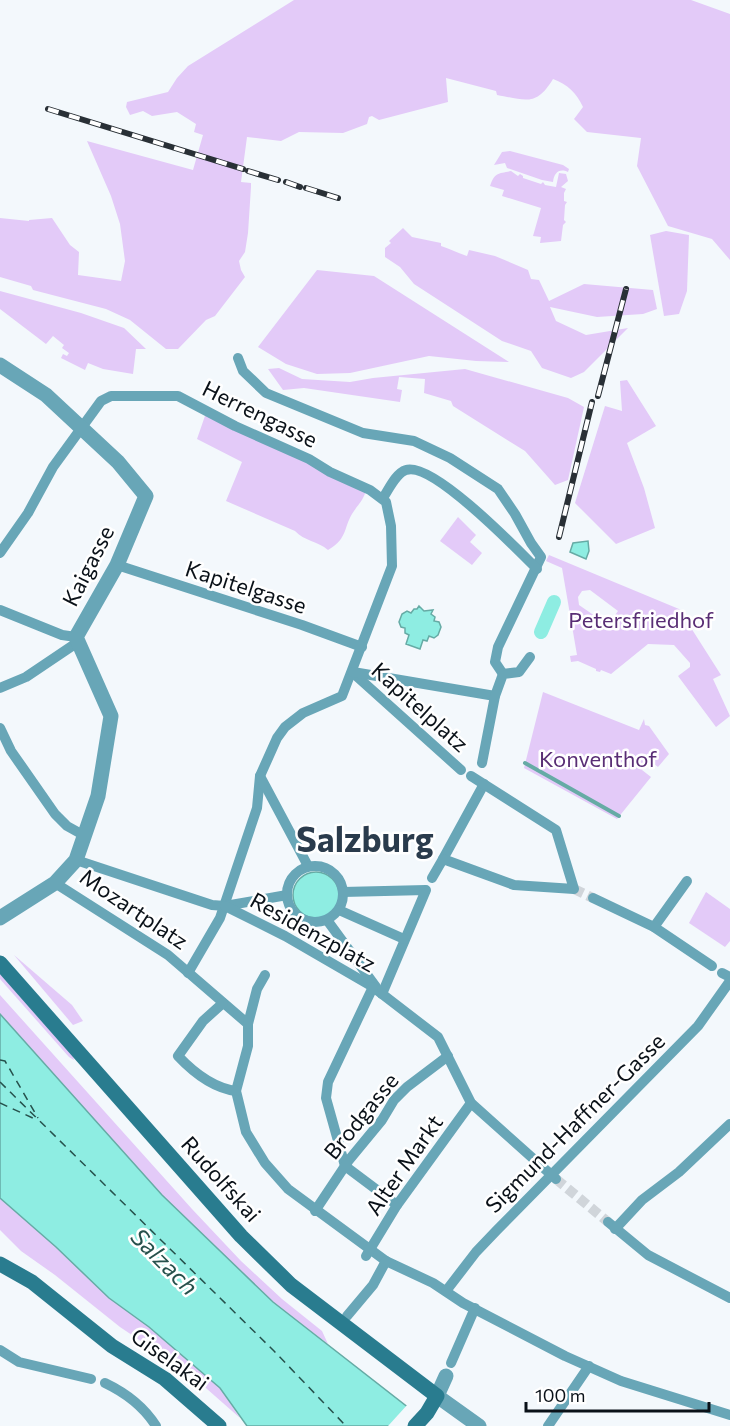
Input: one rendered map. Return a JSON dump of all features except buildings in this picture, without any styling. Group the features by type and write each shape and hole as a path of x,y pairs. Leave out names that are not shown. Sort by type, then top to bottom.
{"main road":[{"name":"Rudolfskai","path":"0,963 241,1236 291,1285 437,1396"},
{"name":"Giselakai","path":"0,1264 32,1282 112,1346 165,1379 219,1426"},
{"path":"415,1426 427,1413 437,1396"}],"street":[{"path":"238,358 243,371 266,393 363,433 414,441 450,458 498,489 541,557 498,648 495,662 503,674 519,672 530,657"},
{"name":"Kaigasse","path":"0,365 46,395 118,462 146,496 117,565 77,640 111,716 98,796 84,840"},
{"name":"Herrengasse","path":"0,553 28,513 53,467 101,401 111,396 178,396 235,426 309,459 383,498"},
{"path":"383,498 400,473 406,470 421,471 430,475 462,498 537,568"},
{"name":"Kapitelplatz","path":"325,704 342,696 392,566 388,507 383,498"},
{"name":"Kapitelgasse","path":"117,565 302,625 362,647"},
{"path":"0,610 77,640"},
{"path":"0,688 26,677 77,640"},
{"name":"Kapitelplatz","path":"352,672 495,696"},
{"name":"Kapitelplatz","path":"352,672 461,770"},
{"name":"Kapitelplatz","path":"482,763 495,696 503,674"},
{"name":"Residenzplatz","path":"225,906 257,808 260,776 268,756 285,727 303,713 325,704"},
{"path":"0,728 11,751 55,814 84,840"},
{"path":"443,859 514,885 574,889 556,830 484,784 474,775"},
{"path":"260,776 308,866 317,865 333,872 339,879 343,892"},
{"path":"432,878 484,784"},
{"name":"Mozartplatz","path":"0,918 55,883 75,860 84,840"},
{"name":"Mozartplatz","path":"75,860 212,905"},
{"name":"Residenzplatz","path":"308,866 293,876 288,884 287,895 291,910 303,920 311,922 327,920 339,910 343,892 426,890 377,991"},
{"path":"654,927 687,881"},
{"name":"Mozartplatz","path":"55,883 168,955 248,1024"},
{"name":"Residenzplatz","path":"212,905 225,906 287,895"},
{"path":"593,898 654,927 711,966"},
{"name":"Mozartplatz","path":"188,973 218,923 225,906"},
{"name":"Residenzplatz","path":"225,906 285,936 377,991 438,1037"},
{"name":"Residenzplatz","path":"339,910 404,939"},
{"name":"Residenzplatz","path":"327,920 377,991"},
{"path":"265,975 257,989 248,1024 248,1046 236,1091 246,1132 265,1163 288,1189 368,1253"},
{"name":"Sigmund-Haffner-Gasse","path":"446,1291 476,1252 554,1177 698,1026 727,977"},
{"path":"377,991 328,1082 326,1098 345,1166 397,1205"},
{"path":"223,1003 203,1021 178,1056 191,1070 224,1089 236,1091"},
{"name":"Alter Markt","path":"438,1037 471,1103 554,1177"},
{"name":"Brodgasse","path":"315,1211 345,1166 382,1120 394,1100 406,1087 448,1056"},
{"name":"Alter Markt","path":"471,1103 397,1205 368,1253 433,1283 475,1308 621,1381 730,1415"},
{"path":"730,1125 679,1172 612,1225 648,1255 730,1298"},
{"path":"347,1316 373,1285 386,1261"},
{"path":"475,1308 437,1396 479,1426"},
{"path":"0,1350 19,1362 91,1379"},
{"path":"548,1426 589,1366"},
{"path":"105,1383 122,1391 140,1406 156,1426"}],"green space":[{"path":"294,0 691,0 730,14 730,260 712,239 668,226 637,166 641,138 587,132 574,119 583,107 574,93 563,84 553,79 541,94 535,98 523,100 497,95 496,91 446,78 448,102 379,120 372,116 369,117 367,124 343,133 299,132 281,141 247,137 241,182 251,183 251,187 245,252 239,261 245,277 215,316 206,320 178,349 166,349 130,320 106,309 33,290 31,286 0,277 0,218 29,221 52,218 70,245 79,252 78,275 121,281 125,261 120,224 111,196 87,141 193,170 203,135 194,132 196,124 177,112 152,116 143,111 130,115 126,107 127,102 168,92 188,66"},
{"path":"510,151 563,165 569,169 568,172 558,172 553,182 507,168 505,163 494,165 502,152"},
{"path":"511,171 518,176 520,174 523,178 556,187 559,173 566,174 568,181 561,187 566,189 564,201 567,202 564,220 566,222 563,225 561,241 540,243 541,237 533,236 541,208 502,196 504,190 490,186 498,174"},
{"path":"403,228 412,237 441,243 441,246 463,255 467,256 469,250 495,256 528,270 531,279 539,280 549,301 584,284 653,290 657,309 643,314 597,317 550,307 556,321 586,335 628,328 584,372 571,378 542,368 531,351 502,341 414,284 400,267 385,257 385,248 391,243 389,241"},
{"path":"666,231 689,235 687,291 679,314 664,316 650,235"},
{"path":"317,270 374,276 509,362 429,356 350,373 317,374 286,364 258,347"},
{"path":"0,291 81,313 124,328 146,349 136,349 133,374 103,369 88,363 85,370 61,358 63,354 67,356 69,353 62,348 64,345 53,336 46,344 0,309"},
{"path":"279,368 302,379 350,382 465,369 568,398 584,407 568,480 555,485 525,451 453,406 451,401 424,393 425,379 399,377 397,389 402,390 400,402 304,388 283,390 268,369"},
{"path":"627,380 656,426 627,443 644,488 655,528 616,544 575,503 605,406 622,411 620,381"},
{"path":"206,413 366,491 339,541 328,550 295,531 226,501 242,462 197,439"},
{"path":"458,517 476,535 470,542 482,553 472,565 440,541"},
{"name":"Petersfriedhof","path":"549,555 679,609 721,675 713,679 730,716 716,727 678,676 690,667 690,663 674,645 648,644 611,674 601,670 596,671 578,661 571,662 570,656 577,655 562,568 546,561","holes":["590,590 618,611 608,625 579,605 578,597 582,591"]},
{"name":"Konventhof","path":"543,692 639,730 644,719 645,725 649,726 669,754 658,767 649,760 642,770 651,777 617,819 524,768"},
{"path":"706,892 730,909 730,941 725,947 689,923"},
{"path":"14,955 72,1005 83,1021 73,1025"},
{"path":"0,974 73,1056 74,1060 0,979"},
{"path":"0,995 192,1209 241,1261 282,1299 322,1331 328,1344 273,1302 162,1195 0,1014"},
{"path":"0,1198 109,1298 149,1327 220,1388 240,1418 190,1374 120,1327 21,1251 0,1230"}],"water":[{"path":"588,541 589,551 586,559 570,552 573,543"},
{"path":"419,606 424,611 433,610 431,614 435,617 434,621 439,622 441,627 434,638 429,636 427,641 423,640 420,649 406,644 409,635 405,633 405,628 401,627 399,622 402,614 407,611 411,613"},
{"path":"321,872 333,878 338,886 338,904 333,912 325,917 311,918 303,915 296,908 293,890 296,882 303,875"},
{"name":"Salzach","path":"0,1014 162,1195 273,1302 432,1426 247,1426 220,1388 149,1327 109,1298 0,1198"}],"pier":[{"path":"408,1404 434,1424 435,1426 388,1426"}],"waterway":[{"path":"541,632 554,602"},
{"path":"525,763 619,816"}],"ferry route":[{"path":"0,1060 5,1061 38,1118"},
{"path":"0,1082 274,1351 346,1426"},
{"path":"0,1103 37,1120"}],"tunnel":[{"path":"574,889 593,898"},
{"path":"556,1179 608,1222"}],"railway":[{"path":"48,109 243,169"},
{"path":"248,171 278,180"},
{"path":"286,182 300,187"},
{"path":"306,188 338,198"},
{"path":"598,396 626,289"},
{"path":"559,537 592,402"}],"district":[{"name":"Salzburg","path":"365,840"}]}
